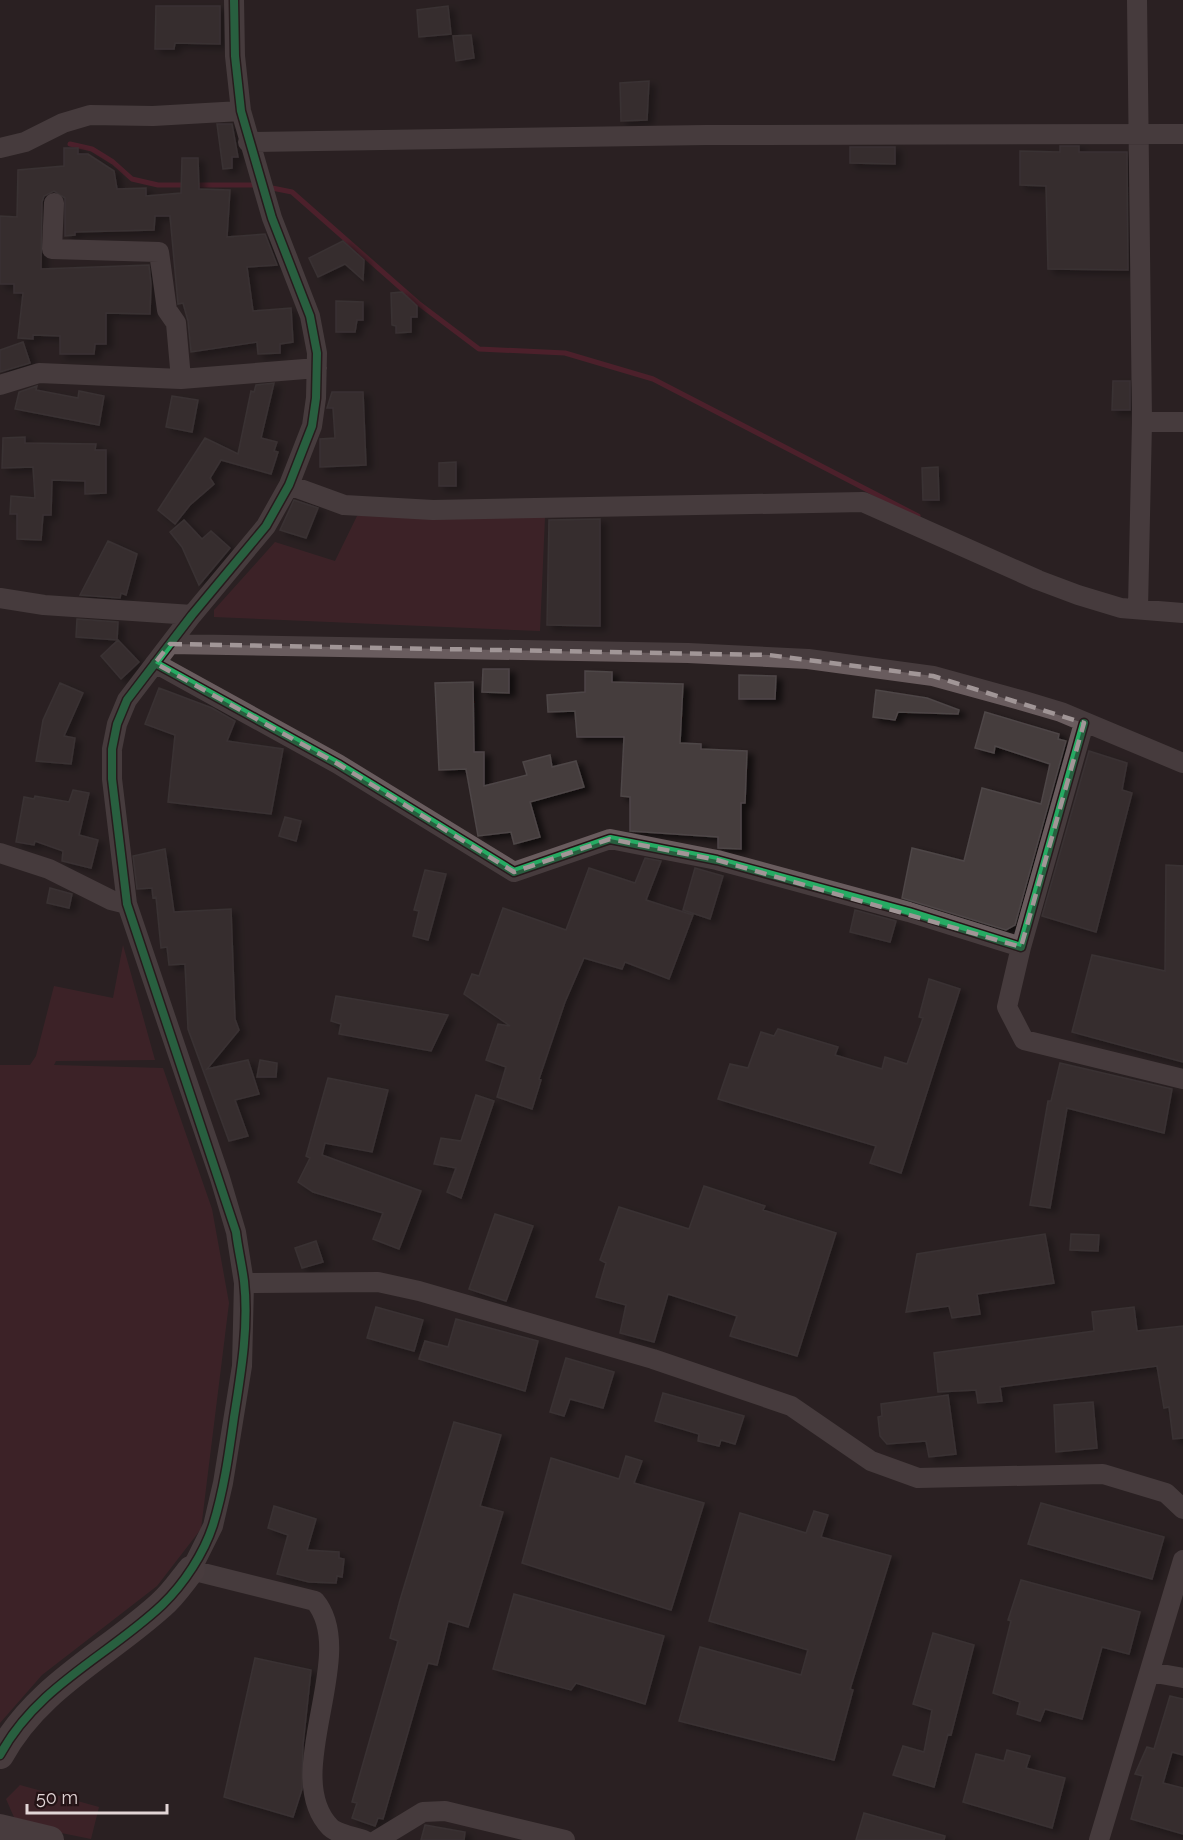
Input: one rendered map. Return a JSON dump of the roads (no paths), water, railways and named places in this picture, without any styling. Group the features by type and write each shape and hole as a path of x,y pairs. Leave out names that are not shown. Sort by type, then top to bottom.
{"street":[{"path":"0,1755 24,1719 59,1683 164,1603 191,1570 213,1526 223,1483 242,1366 244,1283 236,1232 220,1178 127,904 112,779 112,749 117,724 127,700 192,615 266,526 289,485 312,426 317,368 315,336 310,316 266,199 248,142 241,111 235,56 234,0"},
{"path":"1137,0 1141,135 1142,422 1139,601"},
{"path":"0,148 26,142 63,123 90,115 153,116 241,111"},
{"path":"248,142 706,135 1183,134"},
{"path":"54,203 52,249 159,252 167,310 176,323 182,379"},
{"path":"0,385 39,373 182,379 317,368"},
{"path":"1142,422 1183,422"},
{"path":"289,485 344,505 433,510 862,502 1038,580 1121,608 1139,601 1183,613"},
{"path":"0,598 44,605 192,615"},
{"path":"170,644 769,656 933,676 1061,712 1183,763"},
{"path":"154,663 338,764 514,872 610,839 728,864 909,912 1021,947"},
{"path":"1084,723 1021,947 1007,1007 1024,1040 1183,1079"},
{"path":"0,853 49,869 111,900 127,904"},
{"path":"244,1283 378,1282 419,1291 652,1359 791,1406 871,1461 918,1478 1103,1474 1166,1493 1183,1509"},
{"path":"1099,1840 1183,1560"},
{"path":"191,1570 315,1601 323,1611 328,1632 327,1677 312,1762 313,1785 322,1816 331,1829 364,1840"},
{"path":"1150,1672 1183,1678"},
{"path":"376,1840 423,1812 445,1811 565,1840"},
{"path":"0,1828 50,1840"}],"waterway":[{"path":"70,144 92,149 113,162 132,179 158,185 258,185"},
{"path":"267,187 292,192 418,303 479,349 565,353 653,379 918,516"}]}
